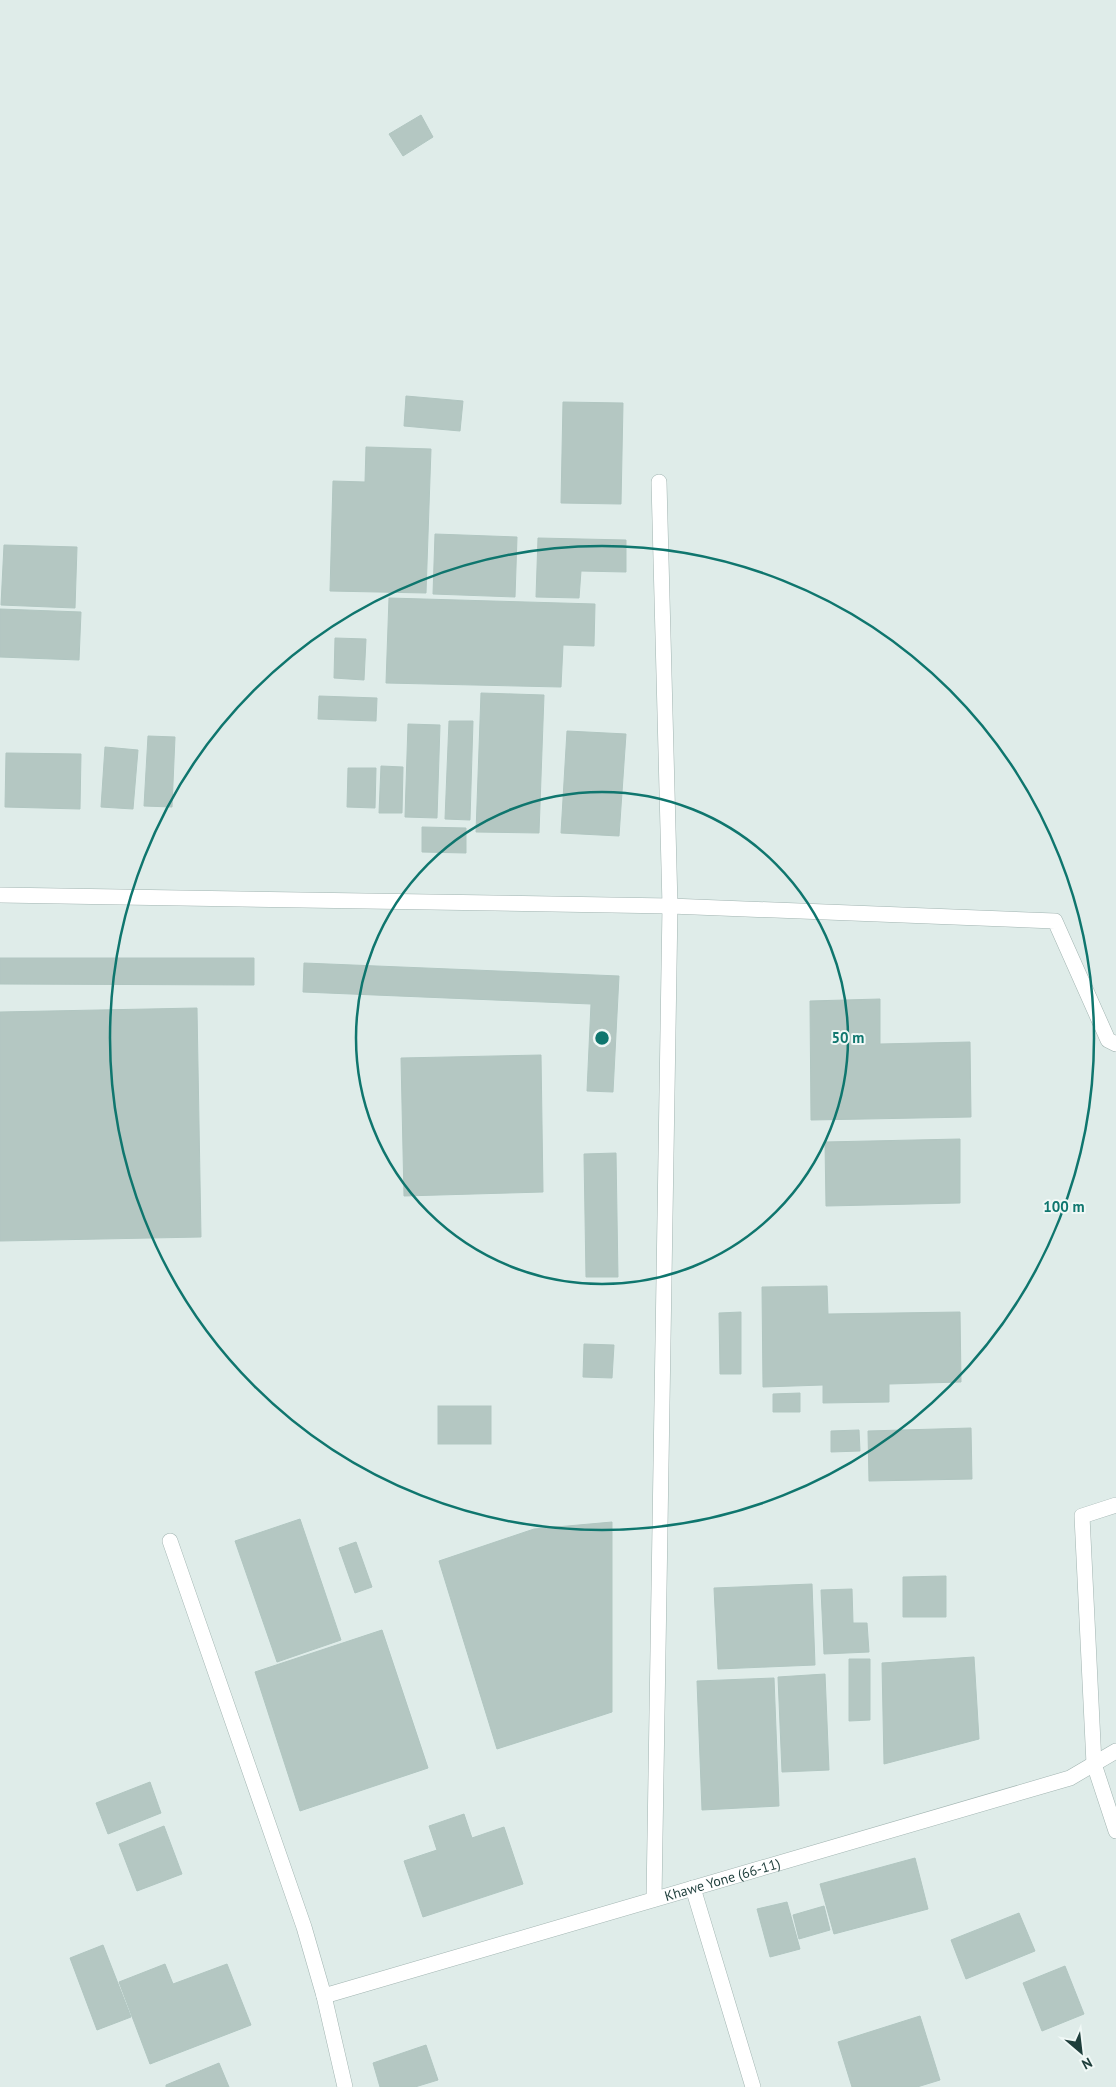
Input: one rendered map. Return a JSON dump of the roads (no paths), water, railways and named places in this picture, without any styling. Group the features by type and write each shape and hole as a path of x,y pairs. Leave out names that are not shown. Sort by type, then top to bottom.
{"street":[{"path":"654,1899 670,906 659,482"},
{"path":"0,895 670,906 1055,922 1108,1040 1116,1044"},
{"path":"1116,1505 1082,1516 1094,1764 1116,1831"},
{"path":"170,1541 304,1927 324,1996 345,2087"},
{"name":"Khawe Yone (66-11)","path":"324,1996 1070,1778 1116,1751"},
{"path":"693,1888 753,2087"}]}
